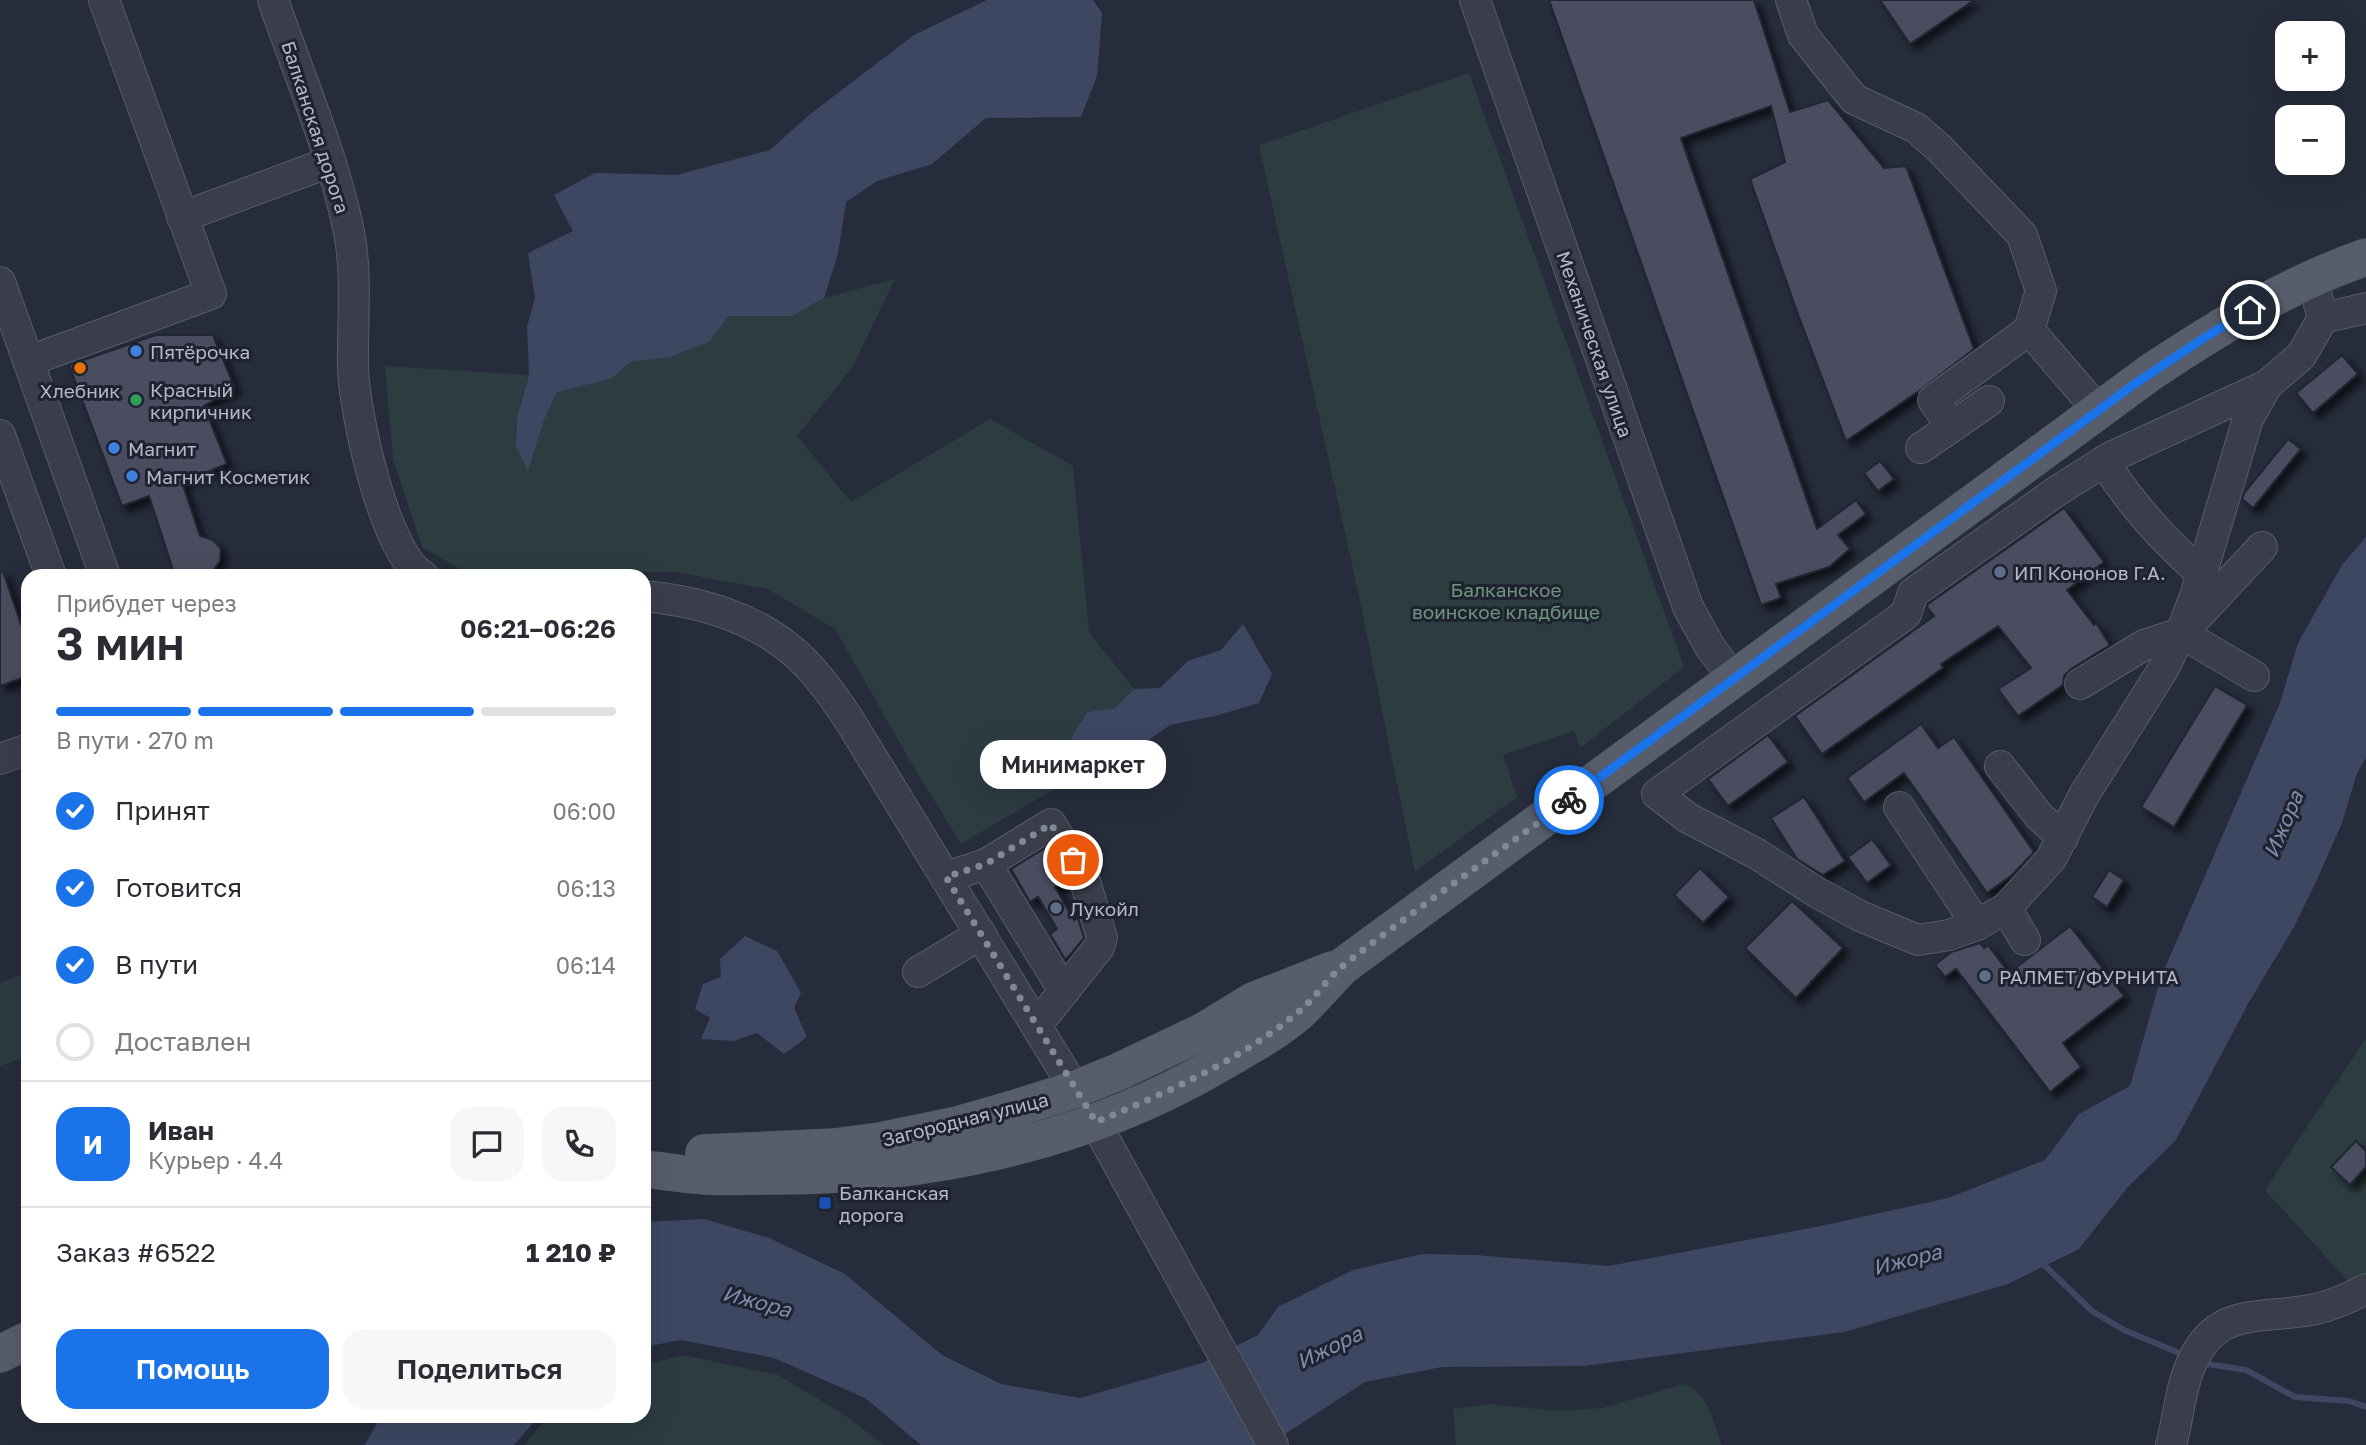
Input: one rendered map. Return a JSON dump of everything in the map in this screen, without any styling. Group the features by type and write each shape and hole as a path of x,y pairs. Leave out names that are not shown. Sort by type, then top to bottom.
{"main road":[{"name":"Загородная улица","path":"651,1170 708,1176 820,1176 875,1172 970,1158 1096,1122 1199,1075 1261,1039 1298,1013 1343,966 2098,410 2220,328 2312,279 2366,257"},
{"name":"Загородная улица","path":"651,1158 706,1152 834,1147 957,1125 1076,1089 1165,1051 1253,1001 1343,966"},
{"path":"0,1354 21,1344"}],"street":[{"path":"29,361 211,294 104,0"},
{"name":"Балканская дорога","path":"273,0 331,162 348,230 354,279 353,372 362,429 379,498 394,541 413,569"},
{"name":"Механическая улица","path":"1475,0 1688,607 1710,646 1734,679"},
{"path":"1791,0 1804,35 1854,99 1916,128 2022,235 2041,291 2029,330 1933,400 1952,427"},
{"path":"182,217 331,162"},
{"path":"2267,385 2248,419 2202,574 2181,633 2164,668 2084,794 2051,859 2006,908 1977,925 1949,935 1918,940 1860,916 1818,893 1757,854 1688,818 1657,794 1906,614 1913,593 2057,491 2104,461 2267,385 2301,356 2323,318 2312,279"},
{"path":"0,282 103,569"},
{"path":"2323,318 2366,308"},
{"path":"2029,330 2098,410"},
{"path":"1921,448 1989,401"},
{"path":"0,435 48,569"},
{"path":"2104,461 2126,497 2173,549 2202,574"},
{"path":"2080,684 2144,645 2181,633 2262,547"},
{"path":"651,597 677,599 716,609 752,624 789,648 824,684 848,718 1096,1122 1273,1445"},
{"path":"2181,633 2254,676"},
{"path":"0,759 21,752"},
{"path":"2000,766 2039,816 2063,838"},
{"path":"1899,807 1977,925"},
{"path":"946,877 986,864 1051,824 1084,878 1102,938 1099,947 1037,1025"},
{"path":"986,864 1064,991"},
{"path":"2006,908 2025,940"},
{"path":"918,972 981,934"},
{"path":"2171,1445 2188,1370 2199,1350 2220,1326 2234,1319 2319,1308 2366,1289"}],"green space":[{"name":"Балканское воинское кладбище","path":"1469,73 1684,667 1580,748 1574,731 1503,755 1517,797 1415,872 1358,592 1259,145"},
{"path":"895,279 852,368 797,436 851,502 990,419 1073,466 1089,632 1134,689 1115,708 1087,712 1061,754 1088,769 961,844 835,629 767,589 675,572 651,572 651,569 460,569 422,547 393,459 385,366 529,375 517,423 518,445 528,470 544,420 557,392 611,379 630,362 670,357 709,342 729,316 792,316 824,298"},
{"path":"21,975 21,1058 0,1066 0,983"},
{"path":"2366,1038 2366,1301 2265,1190"},
{"path":"684,1355 778,1375 842,1413 884,1445 524,1445 542,1423 651,1423 651,1363"},
{"path":"1684,1384 1705,1401 1722,1445 1456,1445 1453,1409 1488,1404 1559,1411 1602,1408"}],"water":[{"path":"987,0 1093,0 1102,13 1097,76 1081,117 986,118 932,164 877,181 846,202 838,254 824,298 792,316 729,316 709,342 670,357 630,362 611,379 557,392 544,420 528,471 516,446 517,417 529,375 527,327 535,298 528,253 573,231 554,195 595,173 677,175 770,150 809,115 914,35"},
{"name":"Ижора","path":"2366,537 2366,758 2357,773 2342,823 2316,882 2294,927 2249,1002 2176,1140 2127,1188 2079,1249 2008,1284 1844,1332 1584,1366 1442,1367 1365,1382 1268,1445 921,1445 865,1398 774,1358 681,1340 651,1346 651,1222 704,1219 769,1238 845,1274 942,1355 1001,1384 1080,1398 1202,1363 1258,1335 1278,1307 1353,1270 1422,1254 1476,1255 1609,1266 1821,1226 1948,1198 2045,1160 2079,1114 2130,1086 2161,977 2280,703 2298,643 2342,565"},
{"path":"1243,624 1272,674 1259,703 1170,725 1141,745 1120,766 1088,769 1061,755 1087,712 1115,708 1134,689 1160,688 1188,661 1221,650"},
{"path":"745,936 777,951 801,993 794,1008 807,1037 784,1054 757,1033 734,1041 701,1039 710,1018 695,1009 703,984 721,977 720,959"},
{"path":"377,1423 533,1423 514,1445 365,1445"}],"building":[{"path":"1549,0 1754,0 1790,112 1828,100 1884,168 1906,166 1974,349 1846,441 1750,179 1785,162 1771,106 1681,138 1817,529 1856,500 1866,514 1838,535 1850,549 1829,567 1776,584 1781,598 1761,605"},
{"path":"1880,0 1974,0 1910,44"},
{"name":"Красный кирпичник","path":"156,335 213,335 235,388 204,406 227,464 182,482 200,536 213,540 221,549 220,561 214,569 173,569 149,496 122,506 69,365"},
{"path":"2342,355 2358,374 2313,413 2296,393"},
{"path":"2288,439 2301,449 2253,508 2242,499 2244,493"},
{"path":"1880,461 1894,479 1878,491 1864,473"},
{"path":"2064,508 2104,562 2067,590 2094,625 2096,623 2110,645 2071,669 2064,676 2063,685 2018,716 1998,689 2031,668 1998,626 1941,664 1943,668 1822,754 1795,716 1934,616 1927,607 1928,604"},
{"path":"3,571 21,624 21,678 0,686 0,572"},
{"path":"2215,686 2247,705 2174,827 2141,807"},
{"path":"1921,724 1938,748 1954,737 2034,852 2012,875 1987,893 1904,773 1864,802 1847,778"},
{"path":"1768,735 1788,762 1728,806 1708,779"},
{"path":"1804,797 1845,861 1823,875 1797,859 1771,818"},
{"path":"1872,839 1891,865 1867,883 1848,857"},
{"name":"Лукойл","path":"1045,848 1065,881 1055,887 1074,920 1078,918 1084,938 1065,959 1050,934 1057,929 1038,897 1030,902 1011,869"},
{"path":"1700,868 1729,897 1703,923 1674,895"},
{"path":"2109,870 2124,880 2107,907 2092,897"},
{"path":"1792,901 1843,948 1796,998 1745,948"},
{"path":"2070,926 2124,996 2063,1043 2081,1067 2050,1092 1956,969 1945,977 1935,965 1951,952 1980,943 1984,948 1988,945 2009,973"},
{"path":"2356,1141 2366,1151 2366,1167 2350,1185 2331,1167"}],"waterway":[{"path":"2041,1262 2092,1311 2124,1330 2184,1355"},
{"path":"2207,1364 2246,1370 2295,1397 2349,1401 2366,1407"}],"way so far":[{"path":"1073,860 1051,824 986,864 946,877 1096,1122 1199,1075 1261,1039 1298,1013 1343,966 1569,800"}],"place":[{"name":"Пятёрочка","path":"136,351"},
{"name":"Хлебник","path":"80,368"},
{"name":"Красный кирпичник","path":"136,400"},
{"name":"Магнит","path":"114,448"},
{"name":"Магнит Косметик","path":"132,476"},
{"name":"ИП Кононов Г.А.","path":"2000,572"},
{"name":"Минимаркет","path":"1073,860"},
{"name":"Лукойл","path":"1056,908"},
{"name":"РАЛМЕТ/ФУРНИТА","path":"1985,976"},
{"name":"Балканская дорога","path":"825,1203"}],"route":[{"path":"1569,800 2151,372 2250,310"}]}
